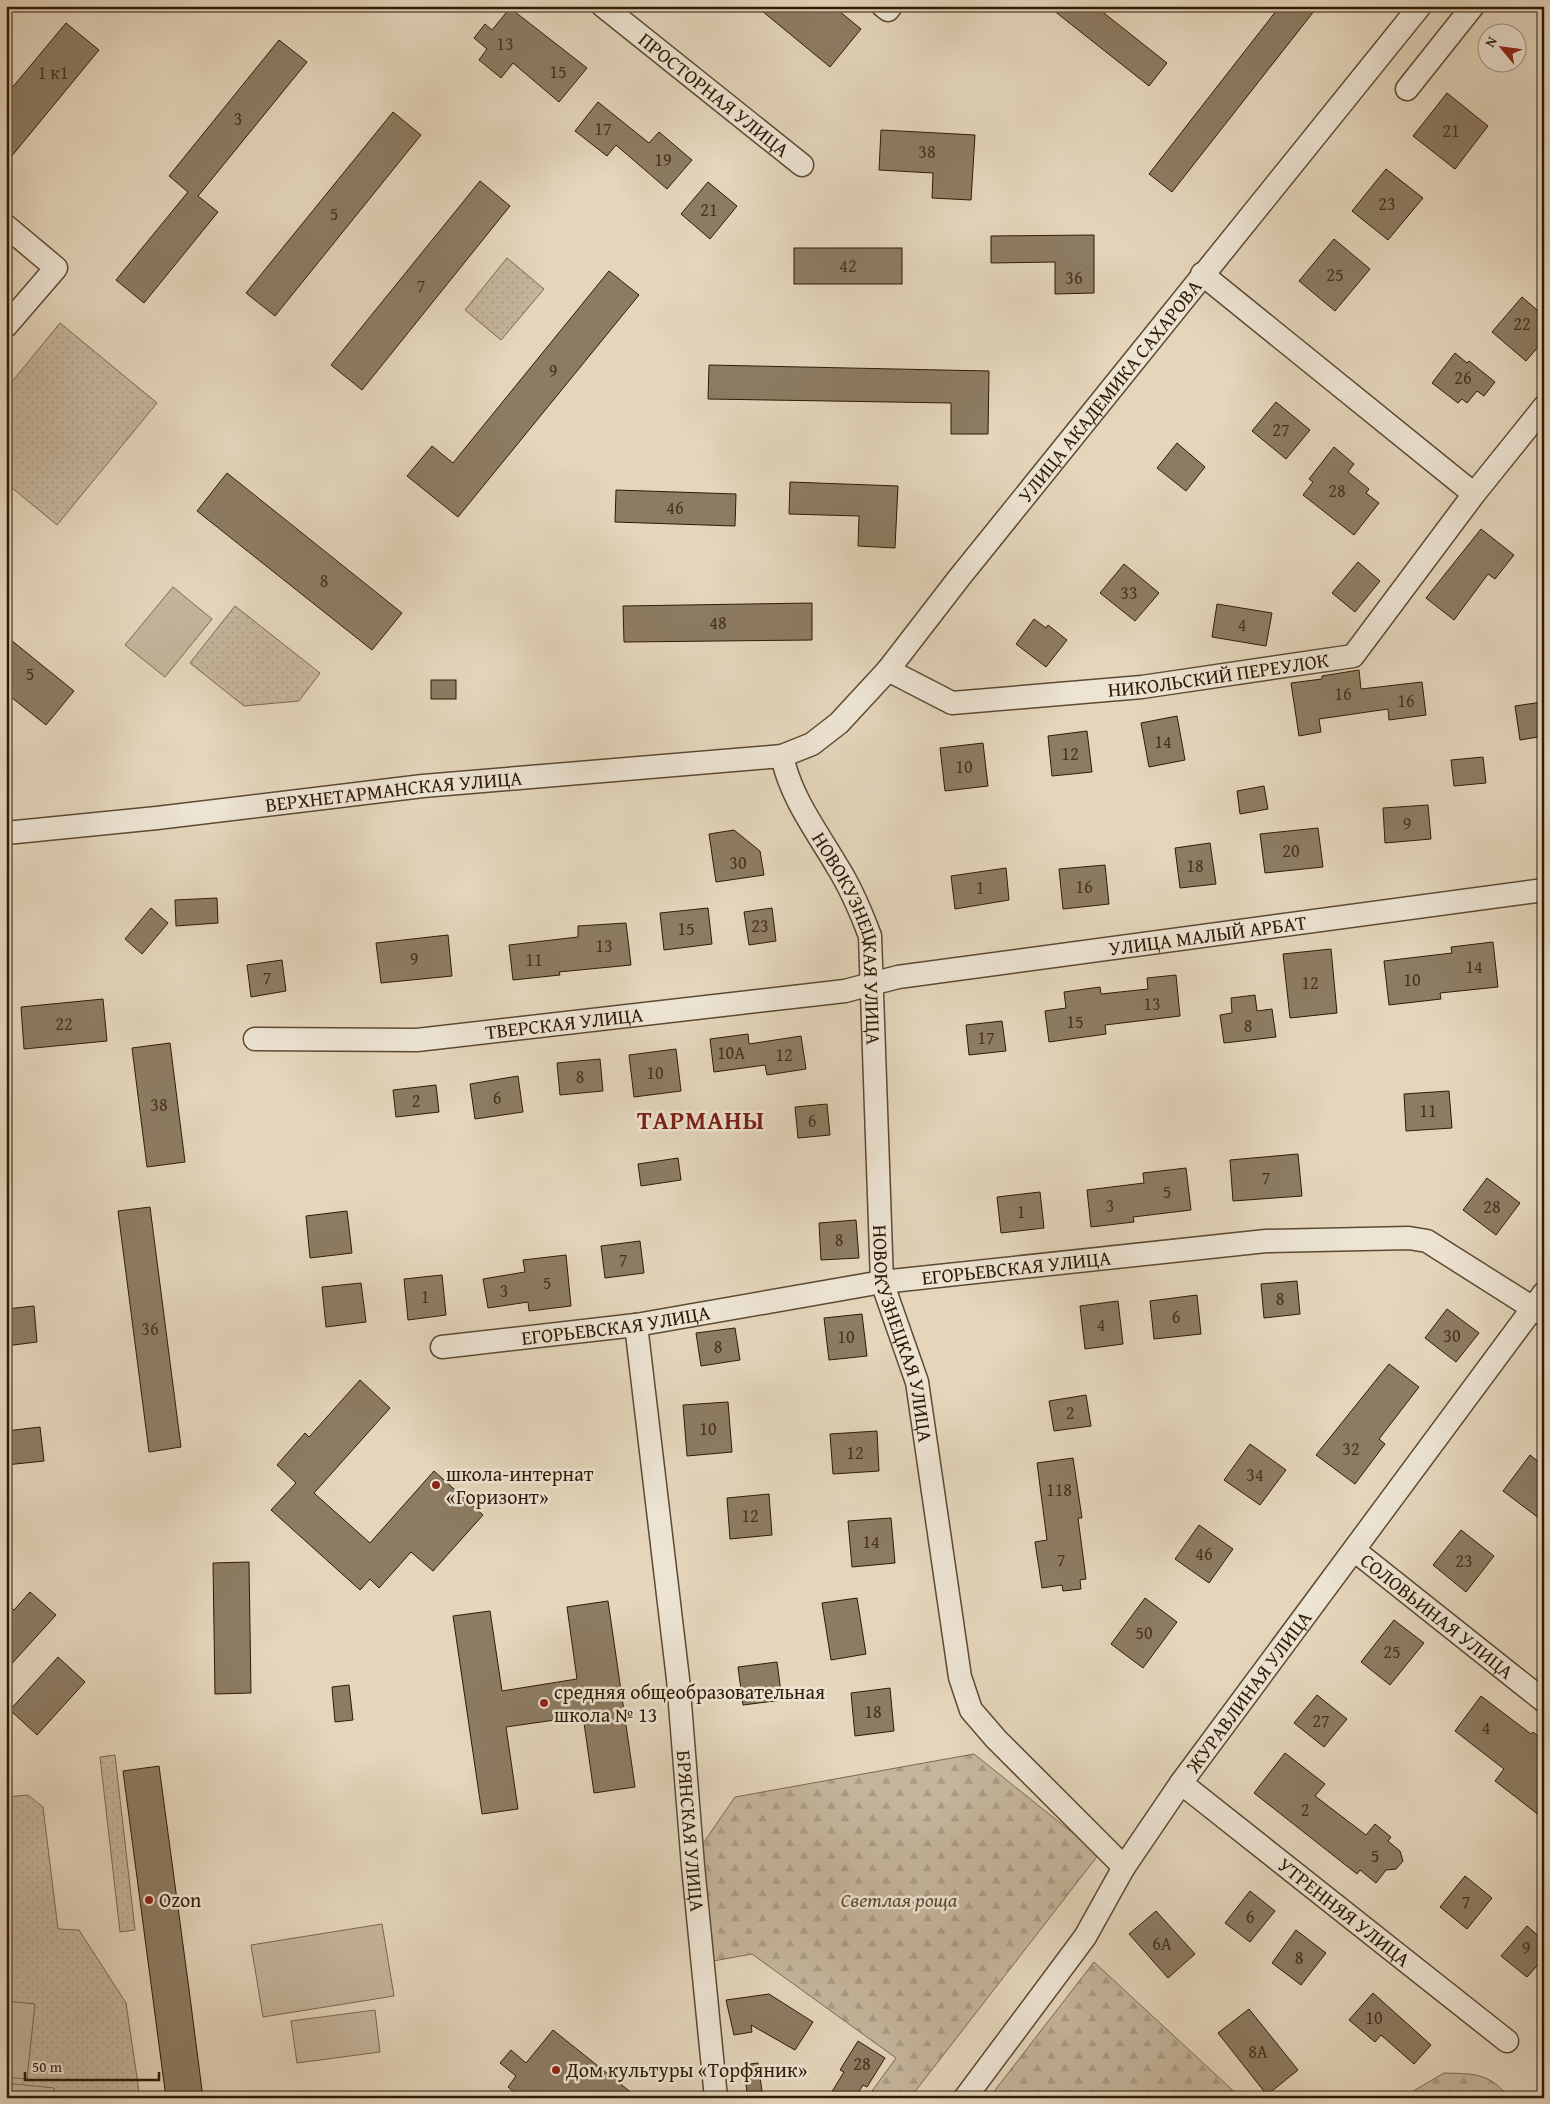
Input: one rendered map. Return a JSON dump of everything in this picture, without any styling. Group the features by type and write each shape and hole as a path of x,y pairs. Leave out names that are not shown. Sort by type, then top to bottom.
{"street":[{"name":"ПРОСТОРНАЯ УЛИЦА","path":"603,6 802,165"},
{"name":"УЛИЦА АКАДЕМИКА САХАРОВА","path":"782,756 812,744 839,723 888,670 959,578 1202,274 1420,6"},
{"path":"1407,88 1473,6"},
{"path":"6,226 56,268 6,326"},
{"path":"1202,274 1474,494"},
{"name":"НИКОЛЬСКИЙ ПЕРЕУЛОК","path":"888,670 952,703 1142,687 1353,656 1474,494 1544,407"},
{"name":"ВЕРХНЕТАРМАНСКАЯ УЛИЦА","path":"6,833 157,818 424,786 782,756"},
{"name":"НОВОКУЗНЕЦКАЯ УЛИЦА","path":"782,756 787,779 838,868 861,913 870,936 882,1282 917,1382 960,1677 971,1710 996,1739 1124,1867"},
{"name":"УЛИЦА МАЛЫЙ АРБАТ","path":"872,986 898,977 1544,890"},
{"name":"ТВЕРСКАЯ УЛИЦА","path":"255,1039 417,1040 845,992 872,986"},
{"name":"ЕГОРЬЕВСКАЯ УЛИЦА","path":"442,1347 636,1325 882,1282 1266,1240 1409,1238 1427,1242 1540,1305"},
{"name":"ЖУРАВЛИНАЯ УЛИЦА","path":"965,2098 1085,1938 1124,1867 1181,1783 1354,1550 1540,1305"},
{"name":"БРЯНСКАЯ УЛИЦА","path":"636,1325 678,1679 693,1866 716,2098"},
{"name":"СОЛОВЬИНАЯ УЛИЦА","path":"1354,1550 1544,1701"},
{"name":"УТРЕННЯЯ УЛИЦА","path":"1181,1783 1507,2041"}],"green space":[{"path":"507,258 544,289 501,340 465,310"},
{"path":"60,323 157,403 57,525 6,483 6,389"},
{"path":"173,587 212,619 165,677 125,645"},
{"path":"235,606 320,673 299,701 244,706 190,663"},
{"name":"Светлая роща","path":"974,1754 1099,1854 910,2098 867,2098 896,2058 752,1954 713,1961 702,1845 735,1797"},
{"path":"115,1755 135,1930 120,1932 100,1757"},
{"path":"28,1795 43,1807 58,1929 79,1930 126,2003 140,2098 6,2098 6,1797"},
{"path":"382,1924 394,1996 263,2017 251,1945"},
{"path":"1094,1962 1241,2098 989,2098"},
{"path":"6,2001 35,2004 27,2079 6,2077"},
{"path":"375,2010 380,2052 297,2063 291,2021"},
{"path":"1444,2073 1480,2076 1495,2083 1509,2098 1408,2098 1415,2090"},
{"path":"6,2083 54,2088 55,2098 6,2098"}],"building":[{"path":"756,6 833,6 861,29 830,67"},
{"path":"1048,6 1095,6 1167,63 1149,86"},
{"path":"1280,6 1318,6 1172,192 1149,174"},
{"path":"510,8 587,68 559,102 513,63 501,78 479,60 487,49 474,38 485,24 492,30"},
{"path":"66,23 99,50 6,163 6,95"},
{"path":"279,40 307,62 198,196 218,212 144,303 116,280 188,192 169,176"},
{"path":"1447,93 1488,126 1455,169 1413,136"},
{"path":"598,102 649,143 659,132 692,160 667,189 616,145 607,156 575,131"},
{"path":"393,112 421,135 275,316 246,293"},
{"path":"881,130 975,135 971,200 932,198 933,173 879,170"},
{"path":"1386,169 1423,198 1388,240 1352,211"},
{"path":"480,181 510,206 362,390 331,365"},
{"path":"708,182 737,206 710,239 681,214"},
{"path":"1094,235 1094,293 1055,294 1055,262 991,263 991,236"},
{"path":"1334,239 1370,269 1335,311 1299,281"},
{"path":"794,248 902,248 902,284 794,284"},
{"path":"609,271 639,295 458,517 407,476 432,446 453,463"},
{"path":"1522,297 1544,316 1544,340 1526,361 1492,332"},
{"path":"1455,353 1467,363 1469,361 1495,382 1484,396 1477,391 1467,403 1462,399 1458,403 1432,383"},
{"path":"709,365 989,371 988,434 951,434 951,403 708,399"},
{"path":"1276,402 1310,430 1286,459 1252,431"},
{"path":"1177,443 1205,467 1186,491 1157,468"},
{"path":"1334,447 1354,464 1348,472 1369,489 1366,493 1379,503 1354,535 1303,495 1313,482 1309,479"},
{"path":"227,473 402,613 372,650 197,511"},
{"path":"790,482 898,486 895,548 858,546 859,516 789,514"},
{"path":"616,490 736,494 735,526 615,522"},
{"path":"1481,529 1514,555 1495,579 1488,574 1454,620 1426,598"},
{"path":"1358,562 1380,581 1355,612 1332,593"},
{"path":"1124,564 1159,593 1135,621 1100,593"},
{"path":"812,603 812,640 624,642 623,606"},
{"path":"1217,604 1272,613 1266,646 1212,637"},
{"path":"1034,619 1046,628 1048,625 1067,640 1046,667 1016,644"},
{"path":"6,636 74,691 46,725 6,693"},
{"path":"1359,670 1361,689 1422,682 1426,715 1389,720 1388,709 1319,719 1321,732 1299,736 1291,683 1322,679 1322,676"},
{"path":"431,680 456,680 456,699 431,699"},
{"path":"1542,702 1544,736 1520,740 1515,706"},
{"path":"1177,716 1185,760 1149,767 1141,723"},
{"path":"1087,731 1092,772 1052,776 1048,736"},
{"path":"983,743 988,786 945,791 940,748"},
{"path":"1483,757 1486,783 1454,786 1451,760"},
{"path":"1264,786 1268,809 1240,814 1237,791"},
{"path":"1428,805 1431,839 1385,843 1383,808"},
{"path":"1318,828 1323,867 1265,873 1260,834"},
{"path":"734,830 760,851 764,875 716,882 709,834"},
{"path":"1210,843 1216,884 1180,888 1175,848"},
{"path":"1105,865 1109,904 1063,909 1059,869"},
{"path":"1006,868 1009,900 955,909 951,876"},
{"path":"217,898 218,923 176,926 175,900"},
{"path":"151,908 168,923 142,954 125,939"},
{"path":"708,908 712,944 664,950 660,913"},
{"path":"772,908 776,941 749,945 744,912"},
{"path":"626,923 631,965 559,972 560,975 513,980 509,945 578,937 578,926"},
{"path":"448,935 452,976 381,983 376,943"},
{"path":"1493,942 1498,987 1440,993 1441,999 1389,1005 1384,961 1452,953 1451,947"},
{"path":"1331,949 1337,1013 1290,1018 1283,954"},
{"path":"282,960 286,991 251,997 247,965"},
{"path":"1176,975 1180,1016 1105,1025 1106,1034 1049,1042 1045,1011 1066,1008 1064,992 1100,987 1101,994 1148,989 1147,978"},
{"path":"1255,995 1257,1011 1272,1009 1276,1037 1224,1043 1220,1015 1232,1013 1231,998"},
{"path":"103,999 107,1041 24,1049 21,1007"},
{"path":"1002,1021 1006,1051 969,1055 966,1025"},
{"path":"748,1034 749,1044 801,1036 806,1069 767,1075 765,1065 714,1072 710,1039"},
{"path":"170,1043 185,1162 147,1167 132,1048"},
{"path":"676,1049 681,1091 634,1097 629,1055"},
{"path":"600,1059 603,1091 560,1095 557,1063"},
{"path":"518,1076 523,1112 475,1119 470,1084"},
{"path":"436,1085 439,1112 396,1117 393,1090"},
{"path":"1449,1091 1452,1128 1406,1131 1404,1094"},
{"path":"827,1104 830,1135 798,1138 795,1107"},
{"path":"1298,1154 1302,1196 1233,1201 1230,1160"},
{"path":"678,1158 681,1180 641,1186 638,1164"},
{"path":"1186,1168 1191,1210 1133,1217 1134,1222 1091,1227 1087,1190 1144,1183 1143,1173"},
{"path":"1487,1178 1520,1203 1496,1235 1463,1210"},
{"path":"1040,1192 1044,1228 1001,1233 997,1197"},
{"path":"150,1207 181,1447 149,1452 118,1211"},
{"path":"347,1211 352,1253 310,1258 306,1216"},
{"path":"856,1220 859,1258 821,1260 819,1223"},
{"path":"640,1241 644,1273 605,1278 601,1246"},
{"path":"566,1255 571,1306 529,1311 528,1302 488,1308 483,1279 525,1272 523,1260"},
{"path":"442,1275 446,1315 408,1320 404,1279"},
{"path":"1297,1281 1300,1314 1264,1318 1261,1284"},
{"path":"361,1283 366,1322 326,1327 322,1287"},
{"path":"1197,1295 1201,1334 1154,1339 1150,1301"},
{"path":"1118,1301 1123,1344 1085,1349 1080,1306"},
{"path":"34,1306 37,1342 6,1346 6,1309"},
{"path":"1447,1309 1479,1333 1456,1362 1425,1338"},
{"path":"862,1314 867,1356 829,1360 824,1318"},
{"path":"735,1328 740,1360 701,1366 696,1333"},
{"path":"1389,1364 1419,1387 1379,1439 1385,1444 1355,1484 1316,1455"},
{"name":"школа-интернат «Горизонт»","path":"360,1380 390,1408 314,1493 370,1543 434,1471 483,1515 433,1571 411,1552 379,1588 370,1579 360,1590 271,1510 296,1483 277,1465 305,1433 309,1437"},
{"path":"1086,1395 1091,1426 1054,1431 1049,1401"},
{"path":"728,1402 732,1452 687,1456 683,1405"},
{"path":"40,1427 44,1461 6,1465 6,1431"},
{"path":"877,1431 879,1471 833,1474 830,1434"},
{"path":"1250,1444 1286,1470 1260,1505 1224,1480"},
{"path":"1530,1455 1544,1466 1544,1522 1503,1491"},
{"path":"1073,1458 1082,1518 1078,1518 1086,1579 1080,1580 1081,1589 1063,1591 1062,1585 1042,1588 1035,1542 1047,1540 1037,1463"},
{"path":"769,1494 772,1535 730,1539 727,1498"},
{"path":"891,1518 895,1563 852,1567 848,1521"},
{"path":"1199,1525 1233,1549 1209,1583 1175,1559"},
{"path":"1461,1530 1494,1556 1466,1592 1433,1565"},
{"path":"249,1562 251,1693 215,1694 213,1563"},
{"path":"30,1592 56,1615 6,1670 6,1603 14,1610"},
{"path":"857,1598 866,1654 831,1660 822,1603"},
{"path":"1145,1598 1177,1622 1143,1668 1111,1644"},
{"name":"средняя общеобразовательная школа № 13","path":"608,1601 635,1787 594,1793 583,1716 506,1727 518,1809 482,1814 453,1616 490,1611 502,1691 577,1679 567,1607"},
{"path":"1394,1620 1424,1643 1390,1685 1361,1662"},
{"path":"58,1657 85,1682 37,1735 10,1710"},
{"path":"777,1662 782,1700 743,1705 738,1667"},
{"path":"349,1685 353,1720 335,1722 332,1687"},
{"path":"890,1688 894,1731 855,1736 851,1693"},
{"path":"1317,1695 1347,1719 1324,1747 1294,1723"},
{"path":"1481,1696 1531,1734 1533,1732 1544,1741 1544,1819 1495,1781 1504,1769 1455,1731"},
{"path":"1285,1753 1325,1784 1315,1796 1366,1835 1375,1824 1391,1837 1388,1841 1400,1851 1403,1861 1396,1869 1386,1870 1376,1883 1360,1870 1357,1874 1254,1793"},
{"path":"159,1766 203,2098 166,2098 123,1771"},
{"path":"1465,1876 1492,1898 1467,1929 1440,1907"},
{"path":"1250,1891 1275,1911 1250,1942 1225,1923"},
{"path":"1156,1911 1195,1954 1168,1978 1129,1934"},
{"path":"1527,1926 1544,1941 1544,1958 1527,1977 1501,1956"},
{"path":"1296,1930 1326,1953 1301,1985 1272,1963"},
{"path":"1373,1993 1431,2045 1414,2064 1381,2035 1375,2042 1349,2020"},
{"path":"769,1994 813,2022 795,2050 751,2025 752,2032 734,2035 726,2000"},
{"path":"1249,2009 1298,2070 1267,2095 1218,2033"},
{"name":"Дом культуры «Торфяник»","path":"553,2030 638,2098 521,2098 508,2087 516,2076 500,2063 511,2050 526,2063"},
{"path":"858,2041 885,2058 867,2087 863,2085 855,2098 828,2098 844,2072 840,2070"},
{"path":"758,2063 763,2098 748,2098 743,2065"}],"place":[{"name":"школа-интернат «Горизонт»","path":"436,1485"},
{"name":"средняя общеобразовательная школа № 13","path":"544,1703"},
{"name":"Ozon","path":"149,1900"},
{"name":"Дом культуры «Торфяник»","path":"556,2070"}],"district":[{"name":"ТАРМАНЫ","path":"701,1120"}]}
